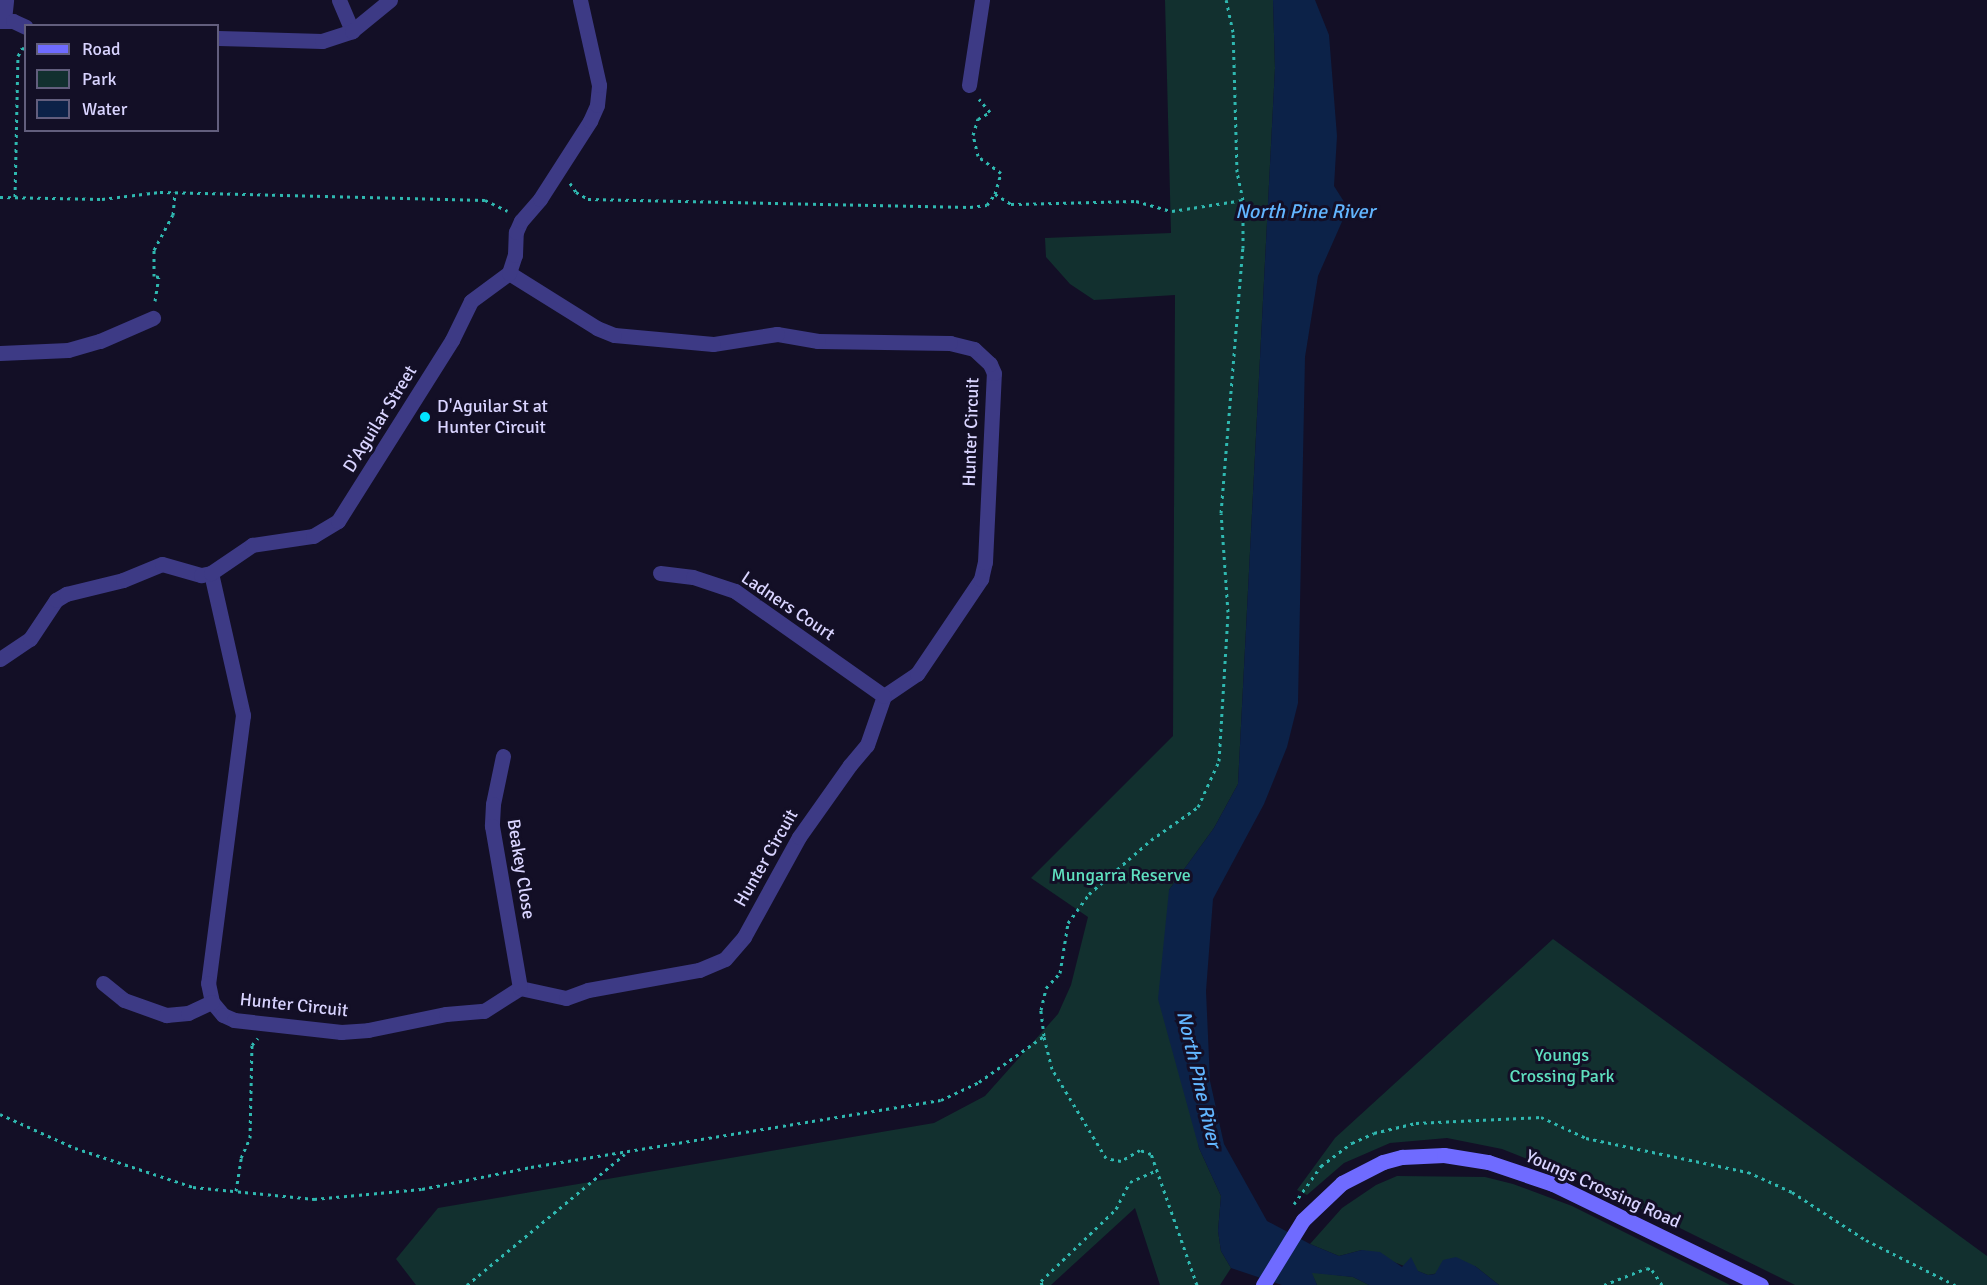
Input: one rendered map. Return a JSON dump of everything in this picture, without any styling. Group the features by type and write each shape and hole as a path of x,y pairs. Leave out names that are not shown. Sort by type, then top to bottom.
{"main road":[{"name":"Youngs Crossing Road","path":"1263,1285 1294,1232 1313,1207 1355,1174 1402,1157 1444,1155 1488,1162 1553,1184 1761,1285"}],"street":[{"path":"6,0 2,20 24,26"},
{"path":"339,0 352,32"},
{"path":"219,38 322,41 352,32 390,0"},
{"path":"509,273 513,264 516,232 558,173 590,121 597,105 599,85 597,67 580,0"},
{"path":"969,85 982,0"},
{"name":"D'Aguilar Street","path":"210,573 252,545 313,536 338,521 452,340 471,302 509,273"},
{"name":"Hunter Circuit","path":"212,1002 224,1015 234,1020 341,1032 368,1030 446,1014 484,1011 520,988 566,998 588,990 699,970 725,959 744,937 799,837 867,745 884,696 917,674 981,579 985,562 995,384 990,364 974,349 950,343 818,341 777,334 713,344 614,335 597,328 509,273"},
{"path":"0,353 68,350 100,341 153,318"},
{"path":"0,659 30,639 56,600 66,594 123,580 162,564 201,574 210,573 243,715 208,983 212,1002 188,1012 166,1015 124,1000 103,983"},
{"name":"Ladners Court","path":"660,573 714,582 735,591 753,601 884,696"},
{"name":"Beakey Close","path":"503,756 494,795 492,826 520,988"}],"path":[{"path":"1197,1285 1151,1154 1140,1150 1122,1161 1106,1158 1052,1069 1044,1036 1041,1010 1046,988 1060,973 1068,923 1089,894 1151,840 1198,807 1219,761 1228,612 1221,513 1243,248 1243,200 1237,172 1233,32 1226,0"},
{"path":"15,197 18,56 22,48 24,48"},
{"path":"558,173 588,199 970,207 987,205 995,194 1001,173 978,156 973,135 978,119 990,112 969,85"},
{"path":"153,318 159,277 154,276 154,250 173,215 175,192"},
{"path":"0,196 102,199 175,192 484,200 522,221"},
{"path":"995,194 1011,204 1136,201 1172,211 1243,200"},
{"path":"236,1191 241,1158 250,1138 252,1045 260,1035 262,1023"},
{"path":"0,1114 75,1148 182,1184 314,1199 422,1189 627,1152 941,1100 979,1083 1044,1036"},
{"path":"1289,1212 1321,1166 1337,1152 1362,1138 1416,1123 1541,1117 1586,1138 1748,1172 1792,1192 1866,1240 1955,1285"},
{"path":"467,1285 627,1152"},
{"path":"1042,1285 1041,1281 1116,1209 1130,1182 1157,1170"},
{"path":"1604,1285 1647,1268 1655,1273 1662,1285"}],"green space":[{"name":"Mungarra Reserve","path":"1165,0 1273,0 1275,68 1238,784 1214,828 1169,890 1199,1148 1221,1196 1218,1231 1221,1251 1231,1268 1220,1285 1160,1285 1135,1208 1051,1285 416,1285 396,1259 438,1208 934,1123 985,1096 1058,1014 1071,985 1088,917 1031,878 1173,736 1175,295 1094,300 1070,284 1046,257 1045,238 1171,233"},
{"name":"Youngs Crossing Park","path":"1553,939 1987,1256 1987,1285 1795,1285 1593,1185 1502,1149 1447,1138 1390,1143 1344,1163 1307,1195 1297,1190 1335,1138"},
{"path":"1397,1176 1485,1177 1513,1184 1572,1206 1730,1285 1499,1285 1475,1266 1428,1275 1362,1250 1339,1256 1310,1244 1342,1208 1376,1185"},
{"path":"1311,1272 1353,1277 1369,1285 1317,1285"}],"water":[{"name":"North Pine River","path":"1273,0 1315,0 1329,35 1337,136 1334,186 1348,208 1318,276 1305,357 1298,703 1287,747 1264,804 1213,899 1206,991 1210,1081 1224,1144 1267,1221 1310,1244 1339,1256 1362,1250 1380,1252 1402,1267 1411,1257 1418,1271 1428,1275 1435,1274 1443,1260 1456,1257 1475,1266 1499,1285 1369,1285 1353,1277 1312,1273 1317,1285 1282,1285 1231,1268 1221,1251 1218,1231 1221,1196 1199,1148 1158,999 1169,890 1214,828 1238,784 1275,68"}],"place":[{"name":"D'Aguilar St at Hunter Circuit","path":"425,417"}]}
